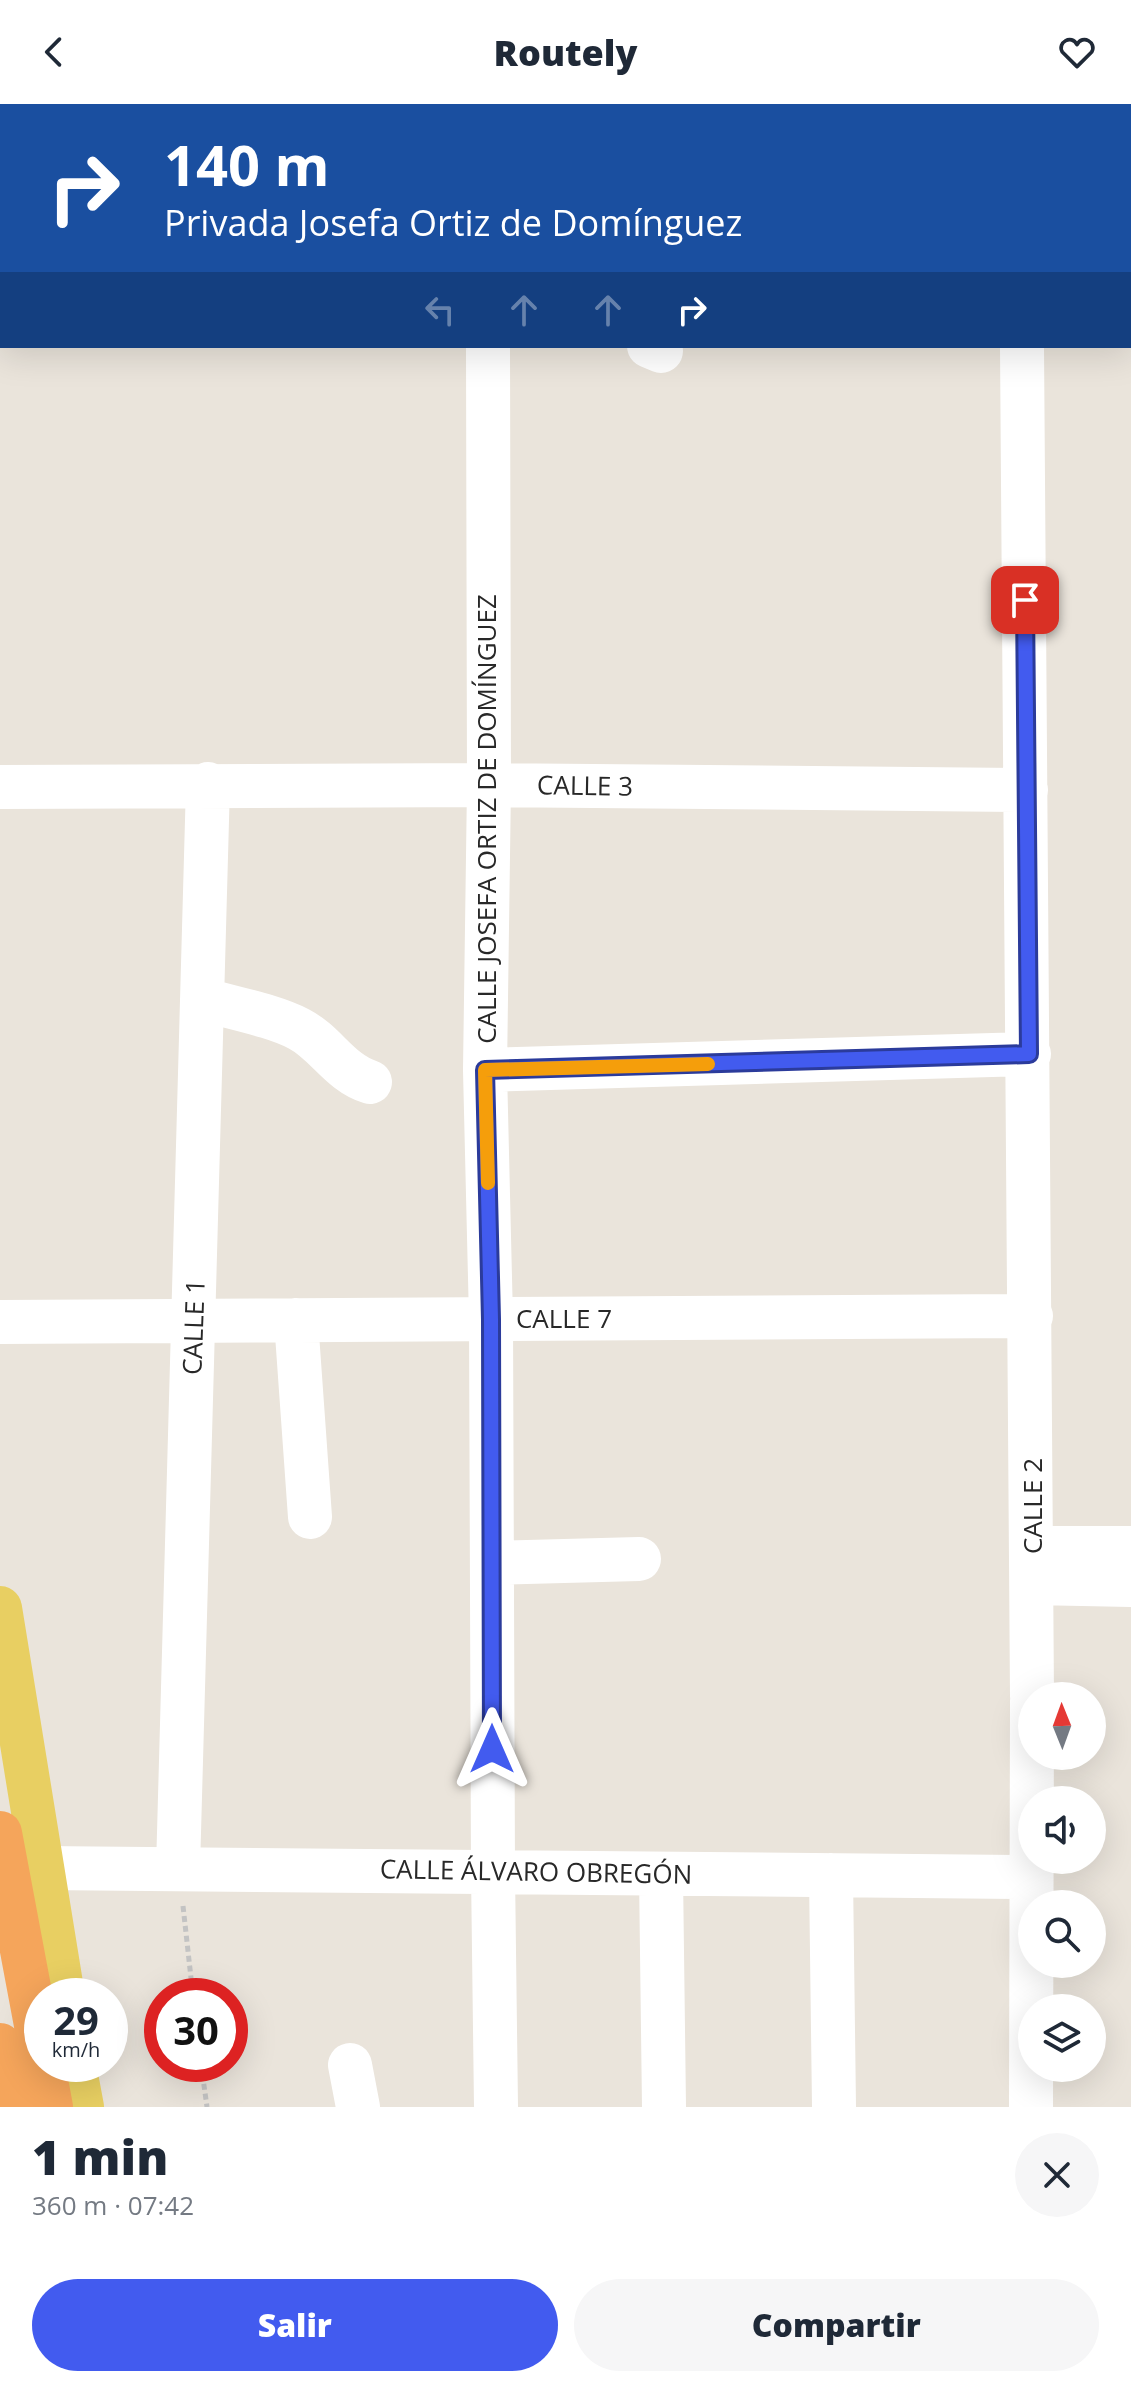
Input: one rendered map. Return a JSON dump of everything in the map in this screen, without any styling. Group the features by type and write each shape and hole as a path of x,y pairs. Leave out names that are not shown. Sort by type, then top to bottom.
{"highway":[{"path":"0,1833 27,1978"},
{"path":"0,2045 11,2107"},
{"path":"46,2082 51,2107"}],"main road":[{"path":"0,1608 60,1978"},
{"path":"77,2082 82,2107"}],"street":[{"name":"CALLE JOSEFA ORTIZ DE DOMÍNGUEZ","path":"488,348 489,785 485,1070 491,1319 496,2107"},
{"name":"CALLE 2","path":"1022,348 1032,1682"},
{"name":"CALLE 3","path":"0,787 208,784 1026,790"},
{"name":"CALLE 1","path":"178,1869 208,784"},
{"path":"202,999 300,1029 345,1070 370,1082"},
{"path":"485,1070 1029,1054"},
{"name":"CALLE 7","path":"0,1322 1031,1316"},
{"path":"296,1320 310,1517"},
{"path":"1033,1566 1131,1548"},
{"path":"492,1563 639,1559"},
{"path":"1033,1566 1131,1585"},
{"name":"CALLE 2","path":"1031,1770 1031,2107"},
{"name":"CALLE ÁLVARO OBREGÓN","path":"41,1868 1030,1877"},
{"path":"661,1874 664,2107"},
{"path":"831,1875 834,2107"}],"path":[{"path":"178,1869 191,1978"},
{"path":"204,2082 207,2107"}],"slow traffic":[{"path":"488,1183 485,1070 708,1064"}],"route":[{"path":"492,1749 491,1319 485,1070 1029,1054 1025,600"}]}
